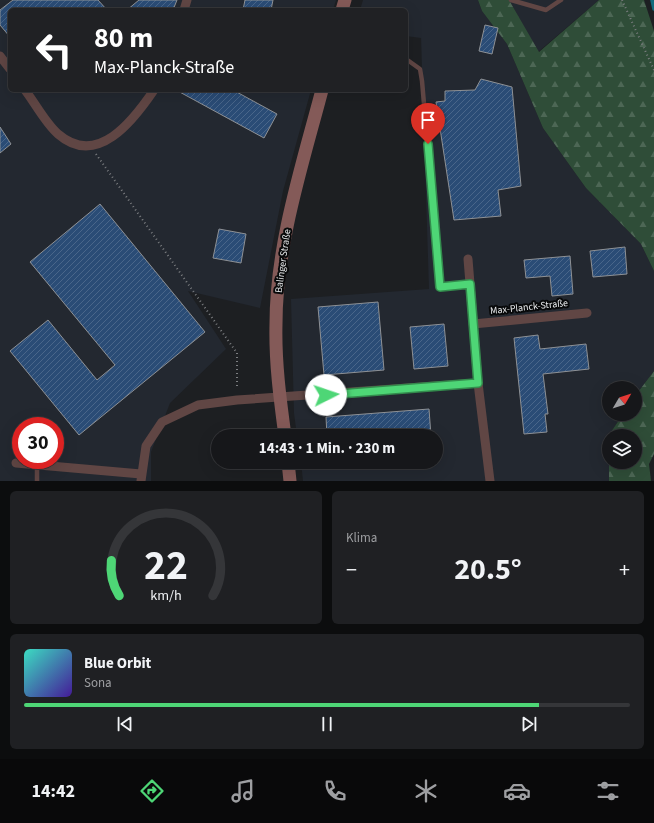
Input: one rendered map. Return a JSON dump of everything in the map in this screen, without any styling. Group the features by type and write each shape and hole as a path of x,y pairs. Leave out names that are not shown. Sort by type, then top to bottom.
{"main road":[{"name":"Balinger Straße","path":"284,429 280,398 276,324 282,254 322,92"},
{"path":"289,469 290,481"}],"street":[{"path":"0,56 8,66"},
{"path":"26,92 58,134 75,145 91,146 108,140 129,123 152,92"},
{"path":"468,259 478,383 490,481"},
{"name":"Max-Planck-Straße","path":"473,324 587,312"},
{"path":"64,468 141,478 146,446 162,422 198,405 237,400 478,383"}],"lane":[{"path":"511,0 546,10 561,0"},
{"path":"408,60 420,69 422,81 440,287 470,284"},
{"path":"36,481 37,469"}],"path":[{"path":"622,0 642,39 654,70"},
{"path":"91,146 237,353 237,400"}],"shaded area":[{"path":"0,0 336,0 334,8 8,8 8,92 310,92 283,191 260,308 188,291 226,349 170,403 151,452 151,481 0,481"},
{"path":"363,0 478,0 482,11 507,44 543,128 586,188 641,244 654,271 654,371 642,387 642,381 602,381 602,421 618,421 613,429 602,429 602,469 609,469 609,481 303,481 302,469 443,469 443,429 296,429 294,413 291,299 429,289 421,38 408,36 408,8 361,8"},
{"path":"509,0 599,0 538,52"}],"green space":[{"path":"478,0 509,0 539,52 599,0 644,0 654,31 654,271 641,244 586,188 543,128 507,44 482,11"},
{"path":"654,371 654,454 649,464 651,481 609,481 609,469 642,469 642,429 613,429 618,421 642,421 642,387"}],"building":[{"path":"13,0 98,0 105,8 8,8 8,35 0,25 0,10"},
{"path":"139,0 177,0 174,8 129,8"},
{"path":"245,0 273,0 271,8 243,8"},
{"path":"485,25 498,28 492,54 479,51"},
{"path":"481,79 512,87 521,186 498,190 501,216 454,220 436,102 445,101 445,91 475,90"},
{"path":"180,92 237,92 277,114 264,138"},
{"path":"0,127 11,144 0,153"},
{"path":"100,204 205,332 79,435 10,351 48,320 97,380 115,365 30,262"},
{"path":"219,229 246,234 241,263 213,258"},
{"path":"625,247 627,274 593,277 590,251"},
{"path":"570,256 573,294 552,296 550,276 526,278 524,260"},
{"path":"378,302 384,370 324,375 318,307"},
{"path":"444,324 448,366 414,369 410,327"},
{"path":"538,335 540,349 586,344 589,369 543,374 548,414 545,414 547,432 524,434 514,338"},
{"path":"429,409 430,429 327,429 326,417"}],"waterway":[{"path":"652,0 654,9"}],"route":[{"path":"326,395 478,383 470,284 440,287 428,144"}]}
